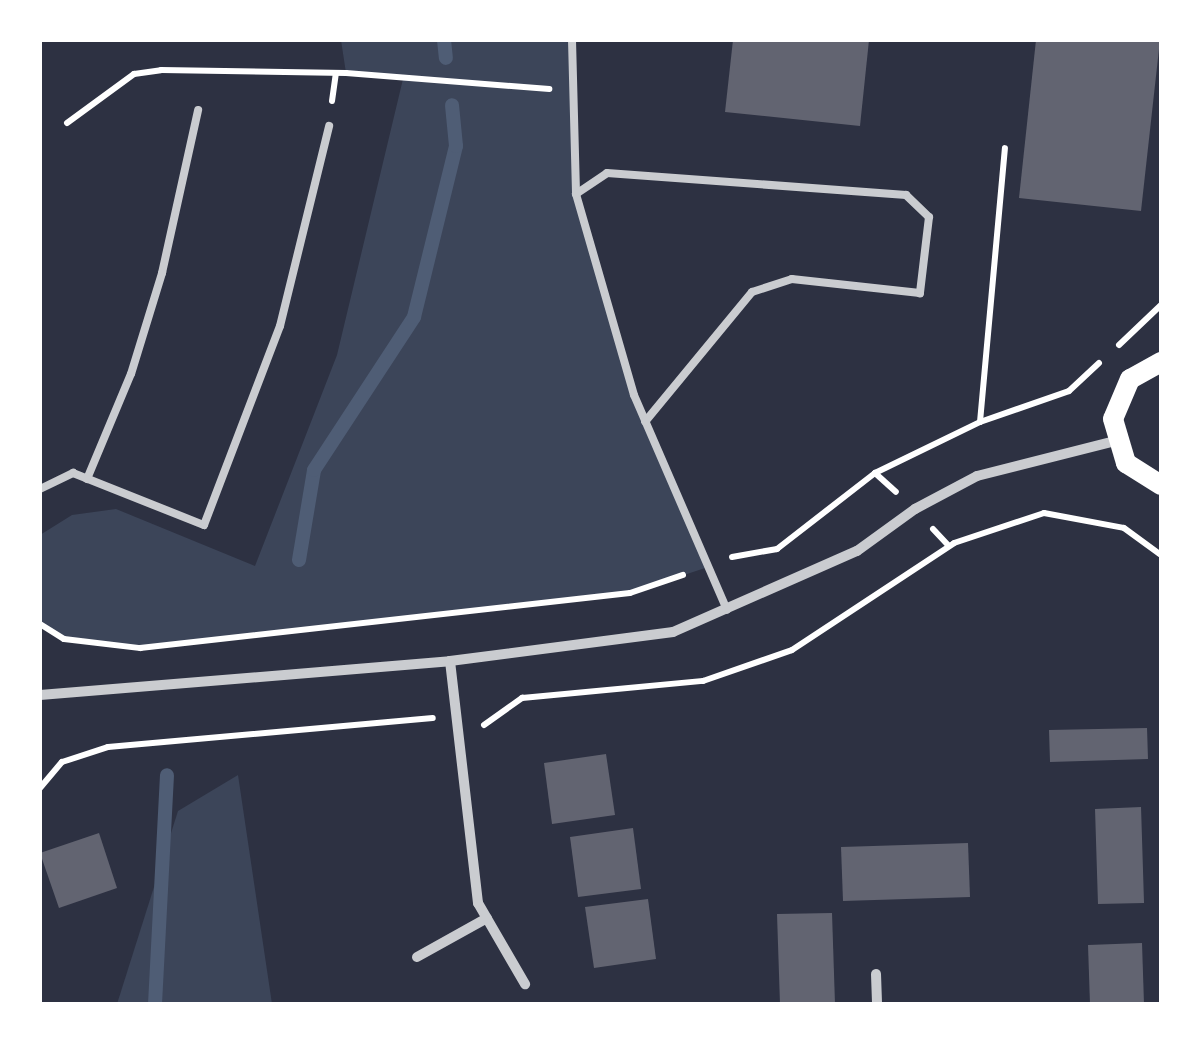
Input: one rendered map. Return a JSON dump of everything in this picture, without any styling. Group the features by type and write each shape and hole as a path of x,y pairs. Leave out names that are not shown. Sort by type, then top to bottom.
{"main road":[{"path":"1161,362 1130,378 1118,397 1114,441 1126,463 1161,485"}],"street":[{"path":"40,695 450,661 672,632 858,551 914,509 977,476 1114,441"},
{"path":"450,661 478,903 525,984"},
{"path":"417,956 487,918"},
{"path":"876,974 877,1004"}],"lane":[{"path":"572,40 569,90 576,194 645,422 726,610"},
{"path":"87,479 146,324 198,110"},
{"path":"40,488 73,473 204,525 280,326 328,126"},
{"path":"576,194 607,173 906,196 929,217 920,292 792,279 752,292 645,422"}],"path":[{"path":"68,124 134,74 161,70 346,73 569,90"},
{"path":"980,422 1005,148"},
{"path":"40,624 64,639 140,648 630,593 748,549 778,549 875,473 980,422 1069,391 1161,305"}],"shaded area":[{"path":"341,40 572,40 576,194 634,395 708,567 630,593 140,648 64,639 40,624 40,535 72,515 116,509 255,566 337,355 403,79 346,73"},
{"path":"238,775 272,1004 117,1004 178,811"}],"building":[{"path":"733,40 869,40 860,126 725,112"},
{"path":"1036,40 1160,40 1141,211 1019,198"},
{"path":"1147,728 1148,759 1050,762 1049,730"},
{"path":"606,754 615,815 552,824 544,763"},
{"path":"1141,807 1144,903 1098,904 1095,809"},
{"path":"633,828 641,889 578,897 570,837"},
{"path":"99,833 117,888 59,908 40,853"},
{"path":"968,843 970,897 843,901 841,847"},
{"path":"648,899 656,959 594,968 585,907"},
{"path":"832,913 835,1004 780,1004 777,914"},
{"path":"1142,943 1144,1004 1090,1004 1088,945"}],"waterway":[{"path":"444,40 446,58"},
{"path":"299,560 314,470 414,317 456,146 452,105"},
{"path":"155,1004 167,775"}]}
